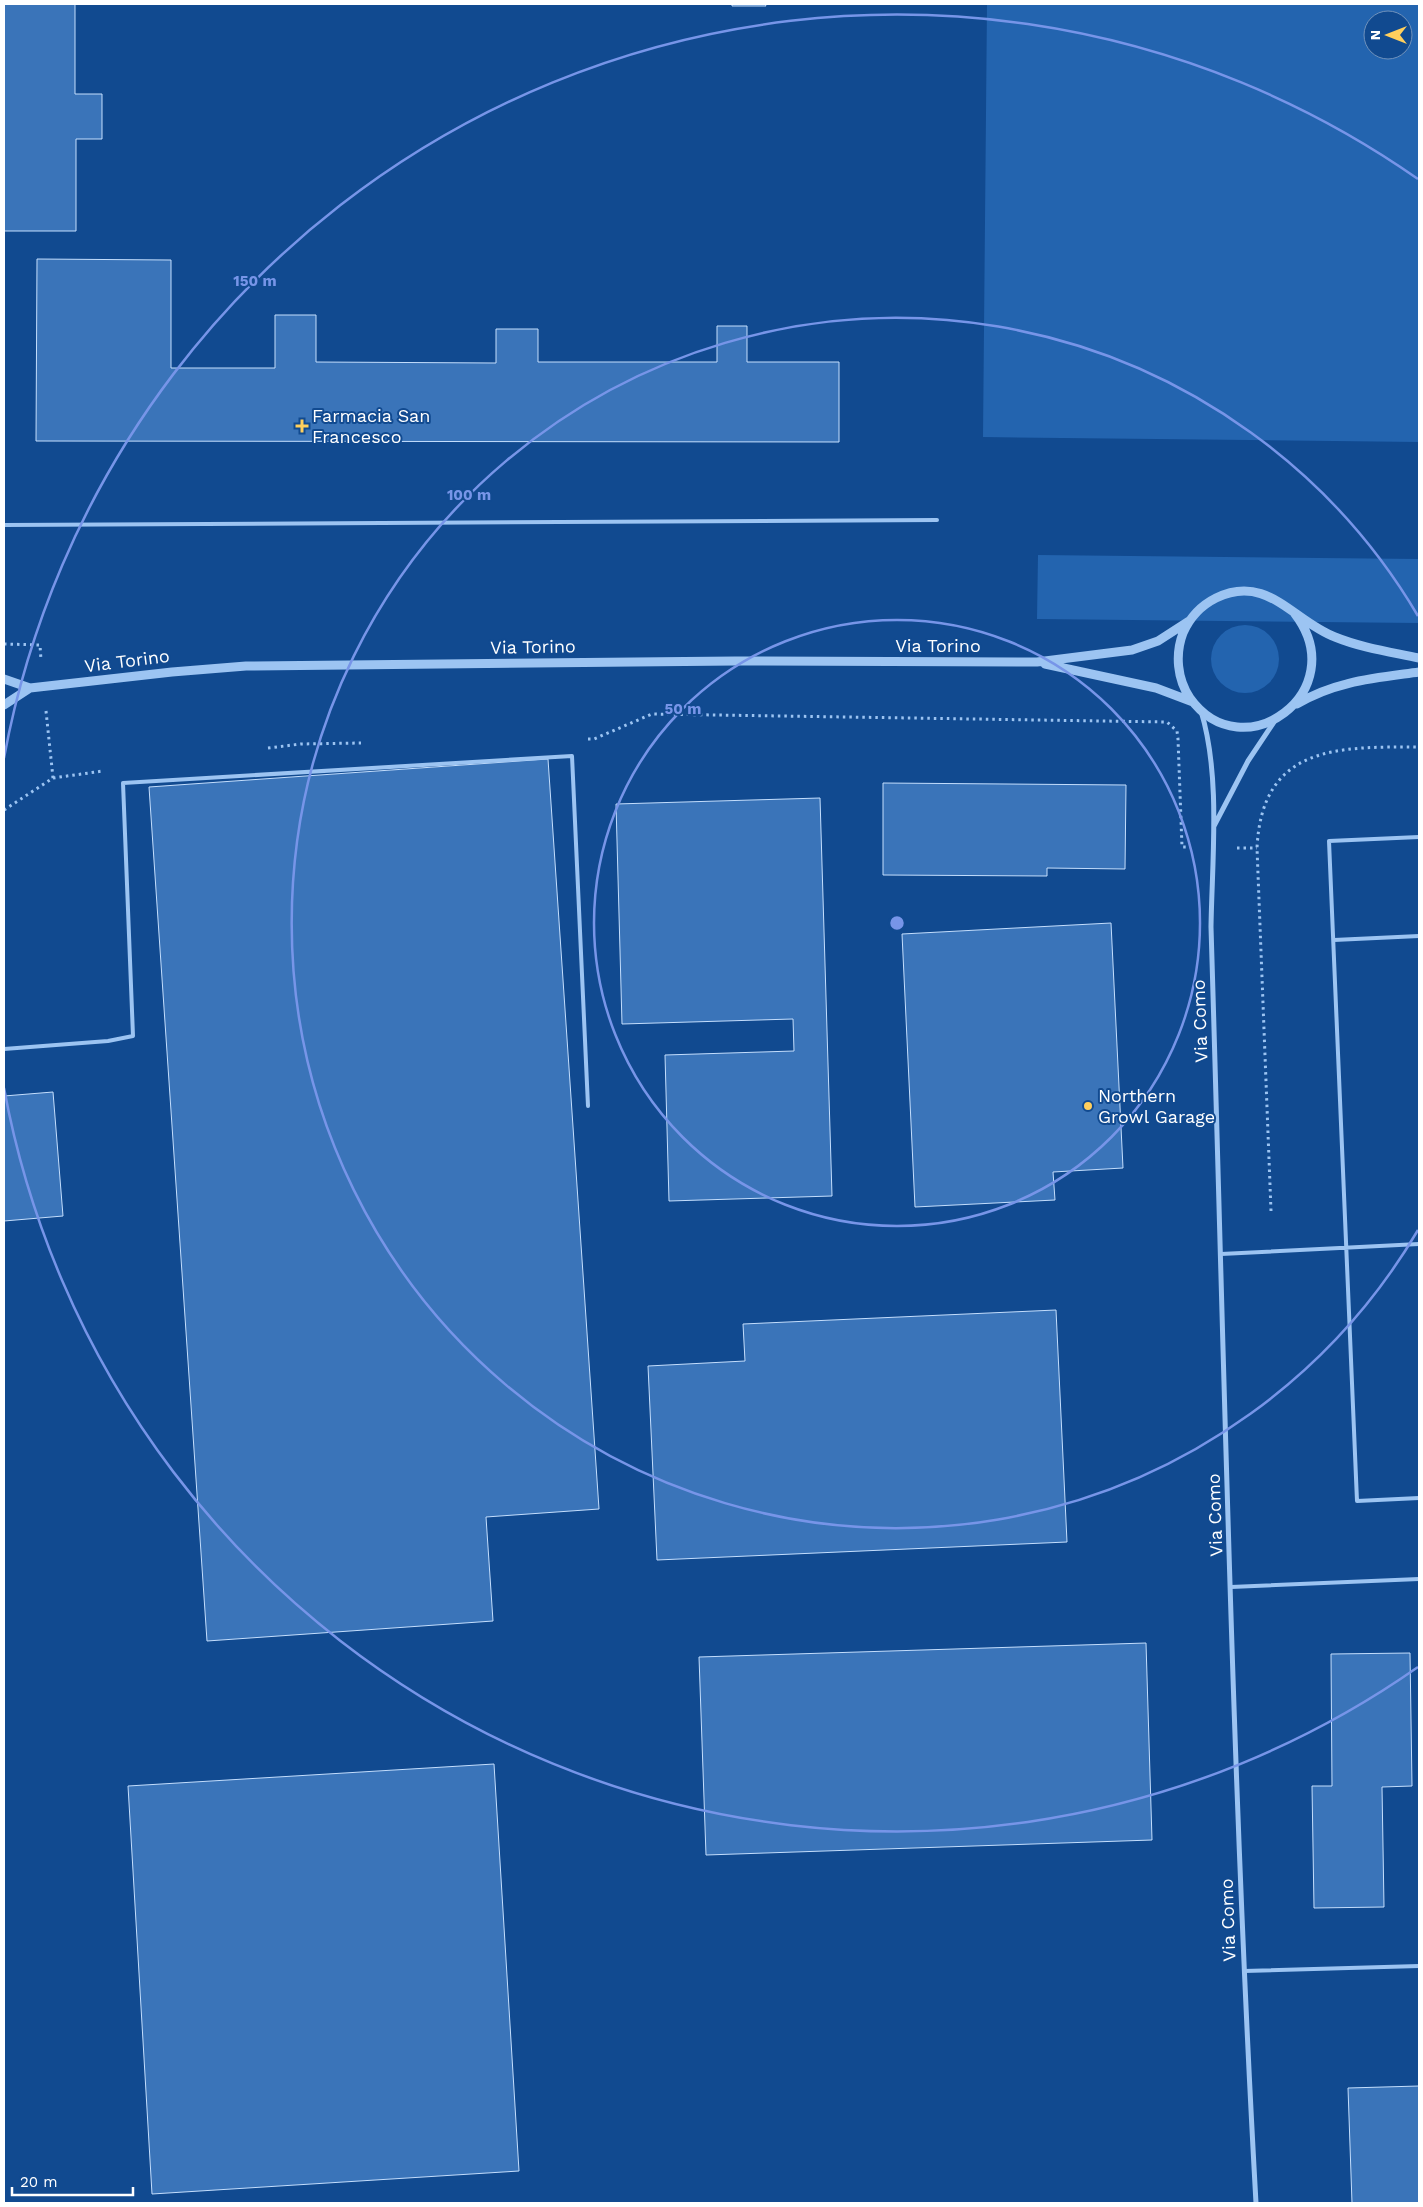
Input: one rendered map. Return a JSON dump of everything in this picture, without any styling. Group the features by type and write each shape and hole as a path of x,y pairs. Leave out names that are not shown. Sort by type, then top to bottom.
{"street":[{"name":"Via Torino","path":"1296,614 1306,631 1312,660 1309,680 1300,699 1293,706 1277,719 1258,725 1237,726 1218,721 1201,710 1193,702 1183,686 1178,658 1181,638 1195,613 1211,600 1240,592 1260,593 1271,596 1288,607 1310,625 1334,637 1419,658"},
{"name":"Via Torino","path":"4,679 30,688 172,672 246,666 735,662 1037,662 1132,650 1158,641 1189,621"},
{"name":"Via Torino","path":"1037,662 1156,688 1193,702"},
{"name":"Via Torino","path":"1293,706 1318,692 1345,683 1419,672"},
{"name":"Via Torino","path":"4,705 30,688"},
{"name":"Via Como","path":"1201,710 1211,755 1214,826 1211,927 1231,1587 1243,1971 1256,2203"},
{"name":"Via Como","path":"1214,826 1248,761 1277,719"}],"lane":[{"path":"4,525 937,520"},
{"path":"4,1049 108,1041 133,1036 122,782 572,756 588,1106"},
{"path":"1419,837 1329,841 1357,1501 1419,1498"},
{"path":"1334,940 1419,936"},
{"path":"1221,1254 1419,1244"},
{"path":"1231,1587 1419,1579"},
{"path":"1243,1971 1419,1966"}],"path":[{"path":"882,718 1150,721"},
{"path":"1271,1211 1257,848 1260,819 1271,793 1282,778 1308,758 1340,749 1419,747"}],"shaded area":[{"path":"987,4 1419,4 1419,442 983,437"},
{"path":"1038,555 1419,559 1419,623 1037,619"},
{"path":"1245,625 1258,628 1269,635 1276,646 1279,659 1276,672 1269,683 1258,690 1245,693 1232,690 1221,683 1214,672 1211,659 1214,646 1221,635 1232,628"}],"building":[{"path":"4,4 75,4 75,94 102,94 102,139 76,139 76,231 4,231"},
{"path":"732,4 765,4 766,6 732,6"},
{"path":"37,259 171,260 171,368 275,368 275,315 316,315 316,362 496,363 496,329 538,329 538,362 717,362 717,326 747,326 747,362 839,362 839,442 36,441"},
{"path":"548,759 599,1509 486,1517 493,1621 207,1641 149,787"},
{"path":"883,783 1126,785 1125,869 1047,868 1047,876 883,875"},
{"path":"820,798 832,1196 669,1201 665,1055 794,1051 793,1019 622,1024 616,804"},
{"path":"1111,923 1123,1168 1053,1172 1055,1200 915,1207 902,934"},
{"path":"53,1092 63,1216 4,1221 4,1096"},
{"path":"1056,1310 1067,1542 657,1560 648,1366 745,1361 743,1324"},
{"path":"1146,1643 1152,1840 706,1855 699,1657"},
{"path":"1410,1653 1412,1786 1382,1787 1384,1907 1314,1908 1312,1786 1332,1786 1331,1654"},
{"path":"494,1764 519,2171 152,2194 128,1786"},
{"path":"1419,2086 1419,2203 1352,2203 1348,2088"}],"place":[{"name":"Farmacia San Francesco","path":"302,426"},
{"name":"Northern Growl Garage","path":"1088,1106"}]}
